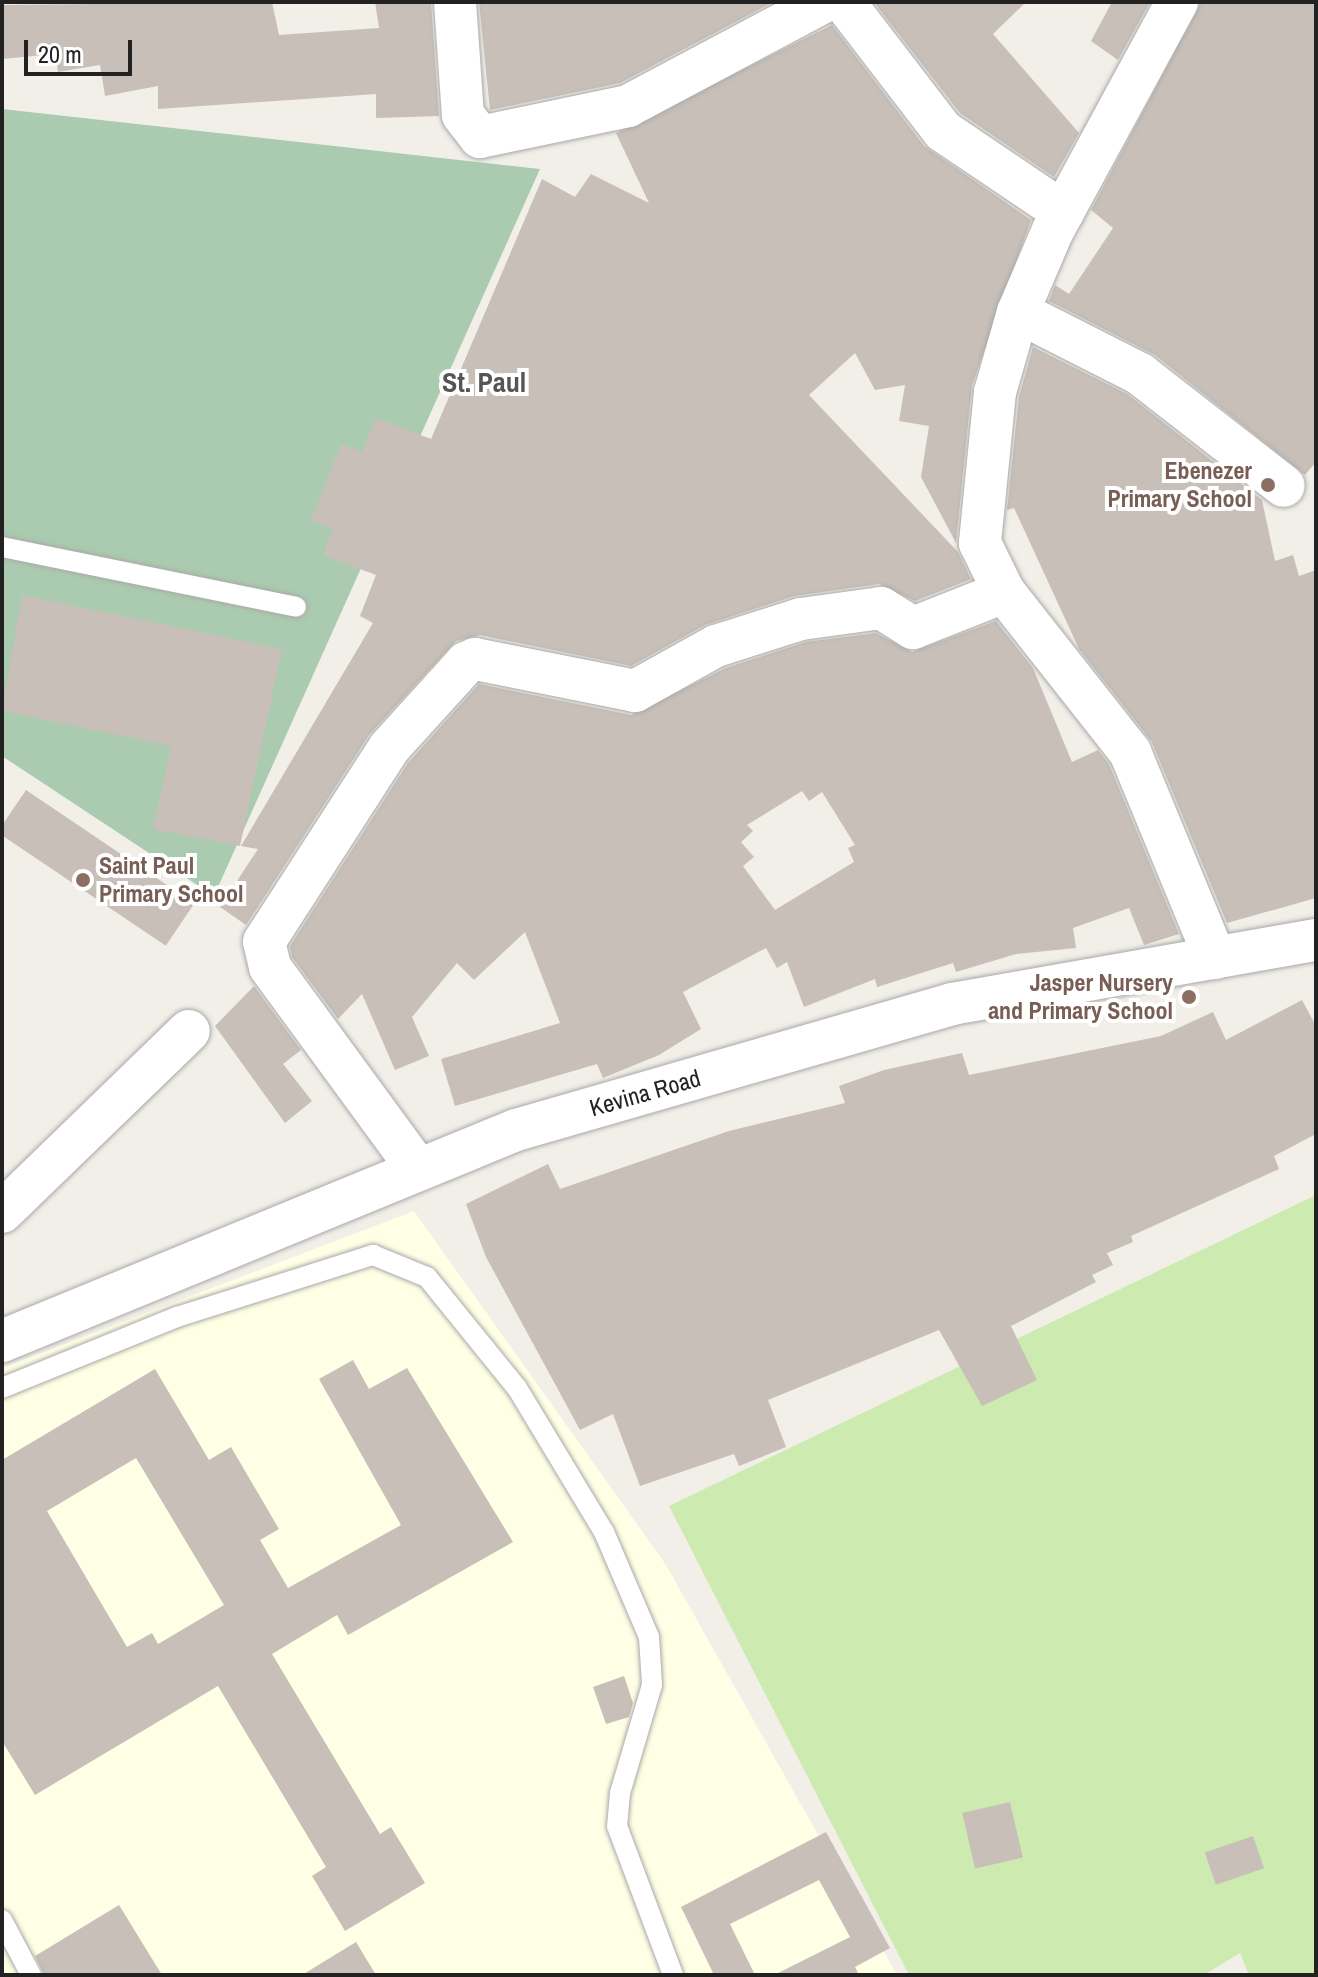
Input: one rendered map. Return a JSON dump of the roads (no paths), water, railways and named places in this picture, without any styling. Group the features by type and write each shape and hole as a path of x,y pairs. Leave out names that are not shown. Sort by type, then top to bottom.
{"street":[{"path":"455,2 463,115 480,137 628,106 824,2"},
{"path":"844,2 943,131 1063,212"},
{"path":"1177,2 1063,212 1018,312 995,392 980,543 1004,592 1130,752 1215,958"},
{"path":"1018,312 1140,374 1284,486"},
{"path":"417,1168 270,967 264,942 389,748 466,663 475,659 506,670 582,676 635,691 716,646 801,619 881,608 913,628 1004,592"},
{"name":"Kevina Road","path":"2,1341 417,1168 516,1130 952,1004 1316,940"},
{"path":"2,1212 189,1031"}],"lane":[{"path":"2,547 296,607"},
{"path":"2,1388 177,1317 373,1255 427,1277 517,1388 604,1532 649,1637 652,1685 640,1745 620,1793 617,1826 673,1975"},
{"path":"2,1920 31,1975"}],"place":[{"name":"Ebenezer Primary School","path":"1268,485"},
{"name":"Saint Paul Primary School","path":"83,880"},
{"name":"Jasper Nursery and Primary School","path":"1189,997"}],"district":[{"name":"St. Paul","path":"484,382"}]}
